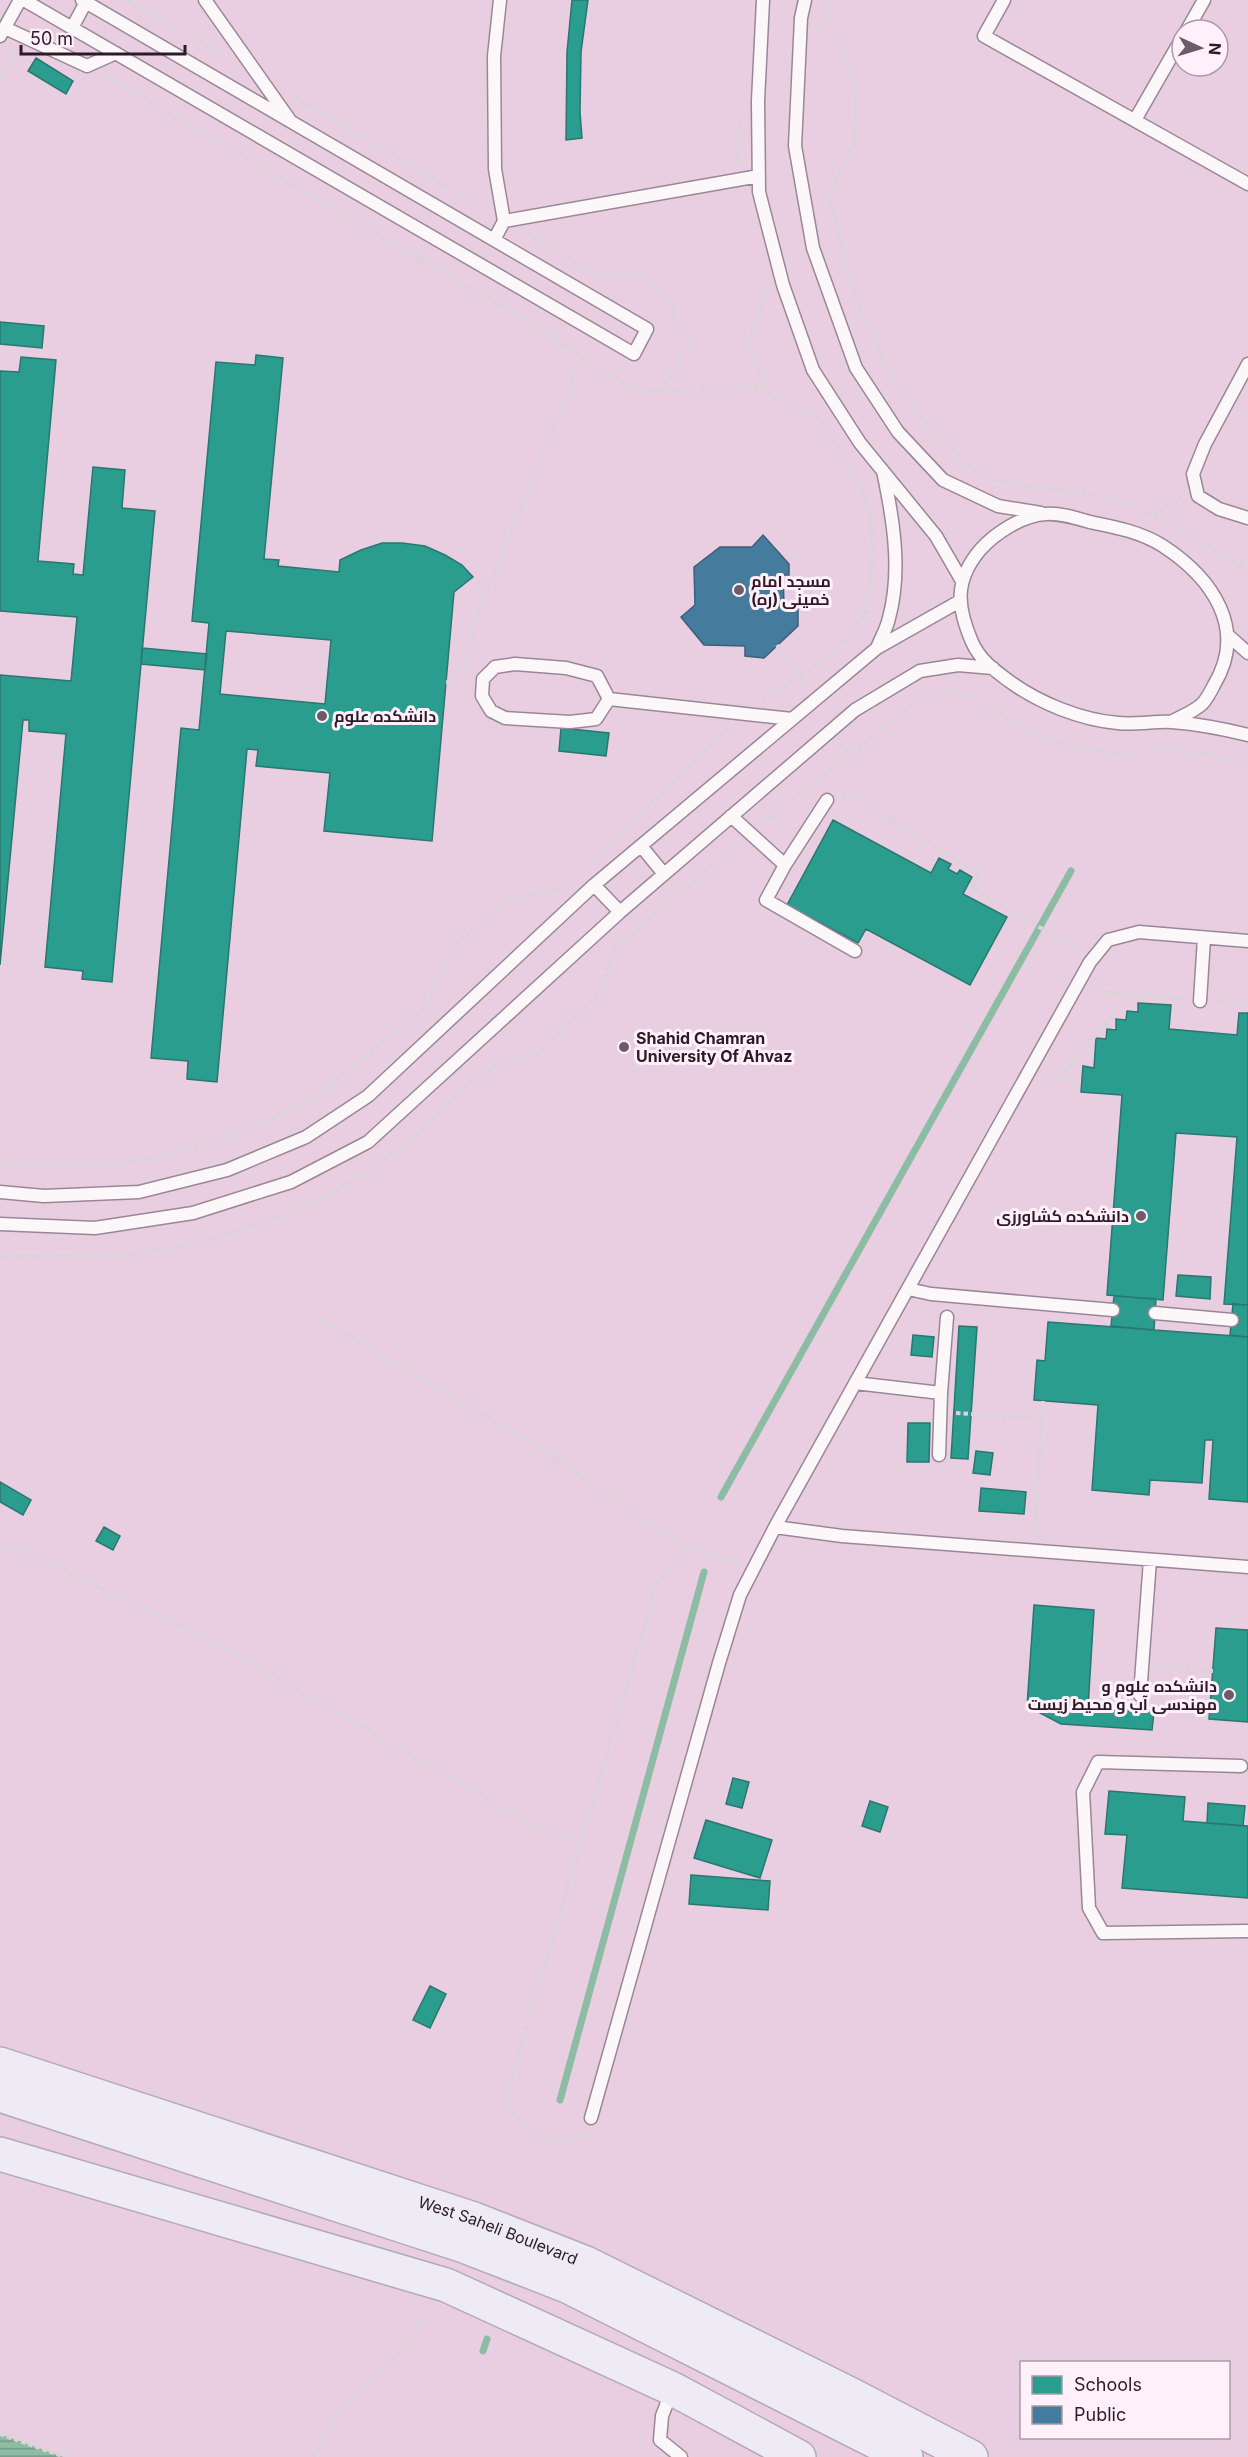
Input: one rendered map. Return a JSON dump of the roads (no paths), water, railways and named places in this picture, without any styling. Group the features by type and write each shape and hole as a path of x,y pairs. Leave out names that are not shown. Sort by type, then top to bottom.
{"main road":[{"name":"West Saheli Boulevard","path":"0,2064 474,2219 585,2263 850,2394 971,2457"},
{"name":"West Saheli Boulevard","path":"0,2096 464,2246 567,2286 906,2457"},
{"path":"0,2154 446,2285 673,2389 799,2457"}],"lane":[{"path":"72,28 85,1 647,329 634,354 116,53 22,0 2,32 24,37 87,66 116,53"},
{"path":"205,0 291,122"},
{"path":"494,240 504,220 495,169 494,56 500,0"},
{"path":"763,0 759,80 759,192 783,285 813,370 860,443 936,536 962,581"},
{"path":"805,0 801,18 795,146 813,248 856,368 898,432 943,480 998,506 1067,516 1131,531 1163,546 1207,585 1222,609 1230,637 1224,670 1202,705 1171,722"},
{"path":"1004,0 984,36 1248,184"},
{"path":"1193,18 1204,0"},
{"path":"1135,120 1170,59"},
{"path":"504,220 759,176"},
{"path":"1248,364 1205,444 1193,474 1198,496 1219,509 1248,518"},
{"path":"877,648 889,619 895,585 892,514 883,470"},
{"path":"1045,514 1010,525 995,535 972,560 962,581 960,601 964,623 977,654 1020,688 1053,705 1091,718 1116,723 1146,725 1171,722 1248,735"},
{"path":"0,1192 44,1196 139,1192 227,1170 306,1137 368,1096 594,885 877,648 960,601"},
{"path":"1230,637 1248,653"},
{"path":"515,664 566,668 597,676 609,699 596,718 570,722 505,718 491,711 482,696 482,686 483,679 495,667 515,664"},
{"path":"0,1224 95,1228 193,1213 291,1182 368,1142 620,912 855,710 920,671 958,665 993,668"},
{"path":"609,699 792,719"},
{"path":"827,800 785,865 766,900 855,951"},
{"path":"731,816 785,865"},
{"path":"641,846 664,874"},
{"path":"594,885 620,912"},
{"path":"591,2118 740,1595 775,1527 1032,1065 1079,981 1093,958 1108,940 1139,932 1248,941"},
{"path":"1200,1000 1204,938"},
{"path":"908,1289 931,1294 1113,1310"},
{"path":"1155,1313 1232,1320"},
{"path":"939,1455 947,1317"},
{"path":"855,1383 941,1394"},
{"path":"775,1527 842,1536 1248,1567"},
{"path":"1140,1695 1150,1560"},
{"path":"1241,1766 1098,1762 1083,1791 1089,1908 1103,1933 1248,1931"},
{"path":"673,2389 662,2416 660,2440 681,2457"}],"waterway":[{"path":"721,1497 1071,871"},
{"path":"560,2100 704,1572"},
{"path":"483,2351 487,2339"}],"place":[{"name":"مسجد امام خمینی (ره)","path":"739,590"},
{"name":"دانشکده علوم","path":"322,716"},
{"name":"Shahid Chamran University Of Ahvaz","path":"624,1047"},
{"name":"دانشکده کشاورزی","path":"1141,1216"},
{"name":"دانشکده علوم و مهندسی آب و محیط زیست","path":"1229,1695"}]}
